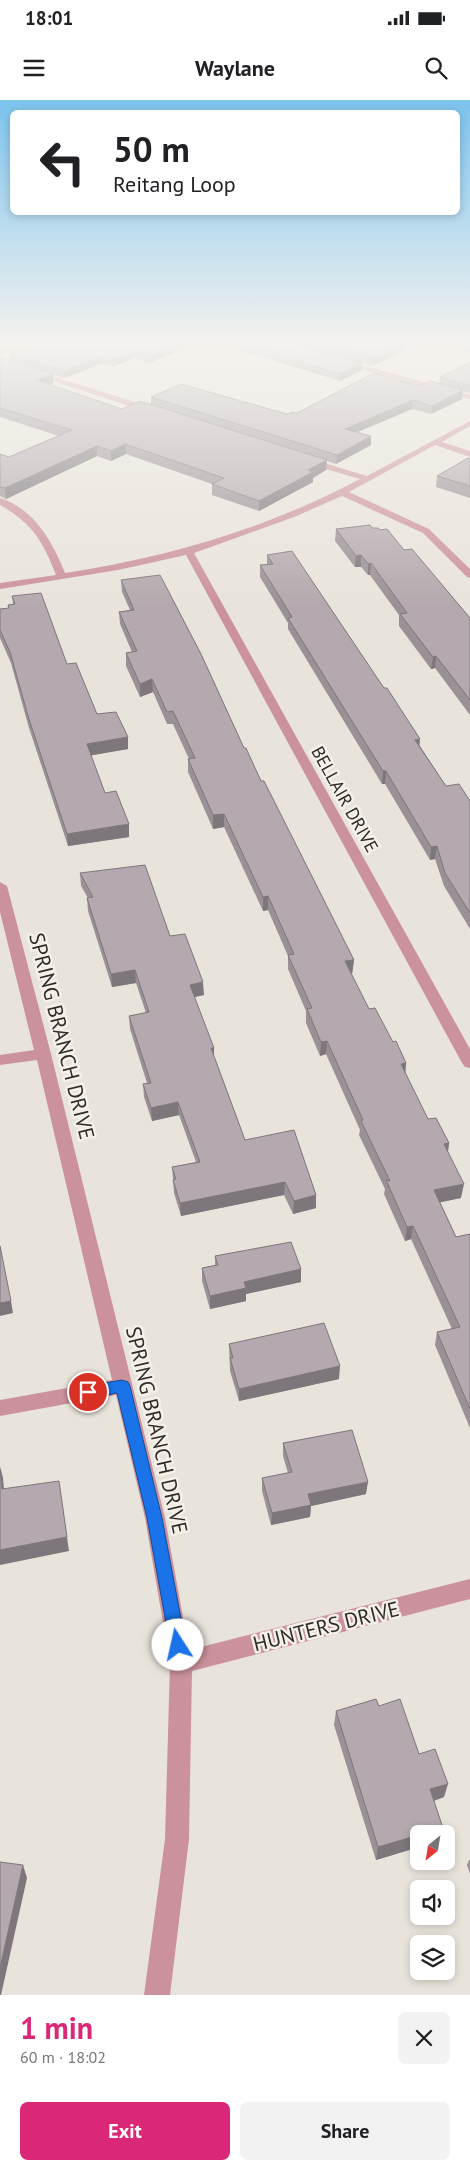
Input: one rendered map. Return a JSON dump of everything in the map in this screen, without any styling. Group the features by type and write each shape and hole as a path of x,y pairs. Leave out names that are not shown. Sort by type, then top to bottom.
{"street":[{"path":"0,586 62,578 188,551 292,515 369,479 458,429"},
{"path":"434,442 470,454"},
{"path":"296,457 369,479"},
{"path":"342,492 426,531 470,575"},
{"path":"0,500 32,521 41,532 53,554 62,578"},
{"name":"BELLAIR DRIVE","path":"188,551 470,1063"},
{"name":"SPRING BRANCH DRIVE","path":"0,886 43,1054 155,1518 181,1663 177,1839 157,1995"},
{"path":"0,1060 43,1054"},
{"path":"0,1408 122,1386"},
{"name":"HUNTERS DRIVE","path":"181,1663 470,1589"}],"building":[{"path":"70,429 230,429 327,460 308,470 313,472 259,501 212,484 224,478 125,444 111,451 97,446 5,488 0,487 0,454 9,457 72,430"},
{"path":"255,429 347,429 371,436 337,455"},
{"path":"468,458 470,459 470,486 437,476"},
{"path":"370,525 372,528 380,530 387,529 404,550 412,549 470,618 470,700 436,656 433,657 400,614 407,613 371,563 368,564 361,555 356,556 336,529"},
{"path":"292,551 384,688 387,688 420,739 415,740 446,786 459,784 470,801 470,913 445,873 437,846 431,847 386,771 383,771 288,618 292,617 260,565 273,564 267,555"},
{"path":"160,575 201,654 244,748 246,748 261,781 264,781 354,960 345,961 369,1009 375,1008 393,1042 396,1041 406,1063 401,1064 428,1119 436,1118 449,1143 444,1144 464,1184 434,1190 456,1237 470,1234 470,1409 437,1332 460,1327 413,1226 407,1227 386,1180 390,1181 361,1121 363,1120 327,1041 321,1042 307,1009 312,1008 288,955 294,954 268,896 263,897 224,814 213,815 188,759 195,758 173,711 167,712 152,679 140,684 126,653 137,651 119,612 134,610 121,580"},
{"path":"41,593 67,664 76,663 97,714 116,712 128,737 87,744 105,793 116,791 129,824 67,834 28,716 10,652 0,630 0,609 9,608 8,605 15,604 12,596"},
{"path":"145,865 170,936 185,934 203,982 190,985 214,1048 211,1048 245,1140 294,1130 316,1195 294,1201 285,1182 180,1203 173,1180 176,1179 172,1167 200,1162 178,1102 151,1108 143,1084 151,1083 129,1016 149,1012 135,970 111,974 87,898 93,897 80,873"},
{"path":"291,1242 301,1269 244,1282 246,1288 210,1296 202,1268 218,1265 215,1256"},
{"path":"0,1246 11,1301 0,1303"},
{"path":"324,1323 340,1366 239,1389 230,1358 233,1358 229,1344"},
{"path":"352,1430 368,1482 308,1494 311,1505 272,1513 262,1478 292,1472 283,1443"},
{"path":"0,1469 2,1489 59,1481 67,1537 0,1550"},
{"path":"376,1699 379,1706 400,1699 419,1754 435,1749 448,1784 430,1789 442,1825 410,1825 410,1838 378,1847 336,1711"},
{"path":"0,1862 23,1865 0,1968"}],"route":[{"path":"88,1392 122,1386 155,1518 178,1645"}]}
